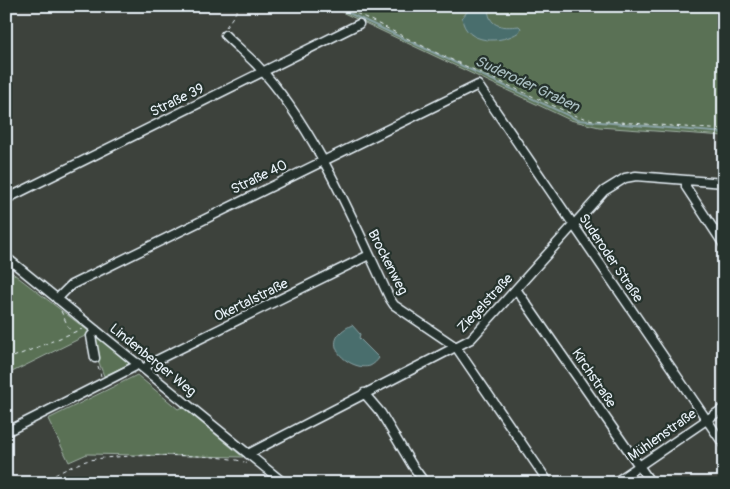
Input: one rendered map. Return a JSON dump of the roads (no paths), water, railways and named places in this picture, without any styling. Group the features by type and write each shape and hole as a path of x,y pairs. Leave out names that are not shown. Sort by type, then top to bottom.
{"street":[{"name":"Straße 39","path":"6,199 359,24"},
{"name":"Brockenweg","path":"225,35 262,72 295,114 322,160 394,305 456,347 549,483"},
{"name":"Straße 40","path":"57,299 71,285 478,85"},
{"name":"Suderoder Straße","path":"478,85 724,445"},
{"name":"Ziegelstraße","path":"248,454 364,392 471,339 606,189 625,178 636,176 724,183"},
{"path":"686,180 686,186 724,246"},
{"name":"Okertalstraße","path":"145,369 149,364 369,255"},
{"name":"Lindenberger Weg","path":"6,257 284,483"},
{"name":"Kirchstraße","path":"516,289 651,483"},
{"path":"96,330 91,336 96,358"},
{"path":"6,432 134,367 138,363"},
{"path":"364,392 381,413 425,483"},
{"name":"Mühlenstraße","path":"614,483 724,408"}],"water":[{"path":"472,6 488,6 490,18 493,22 507,27 519,26 521,28 519,32 503,39 485,40 477,37 465,27 462,18"},
{"path":"352,325 360,334 359,338 379,358 370,366 354,365 340,354 336,347 336,339 341,332"}],"waterway":[{"name":"Suderoder Graben","path":"334,6 578,120 724,133"}]}
